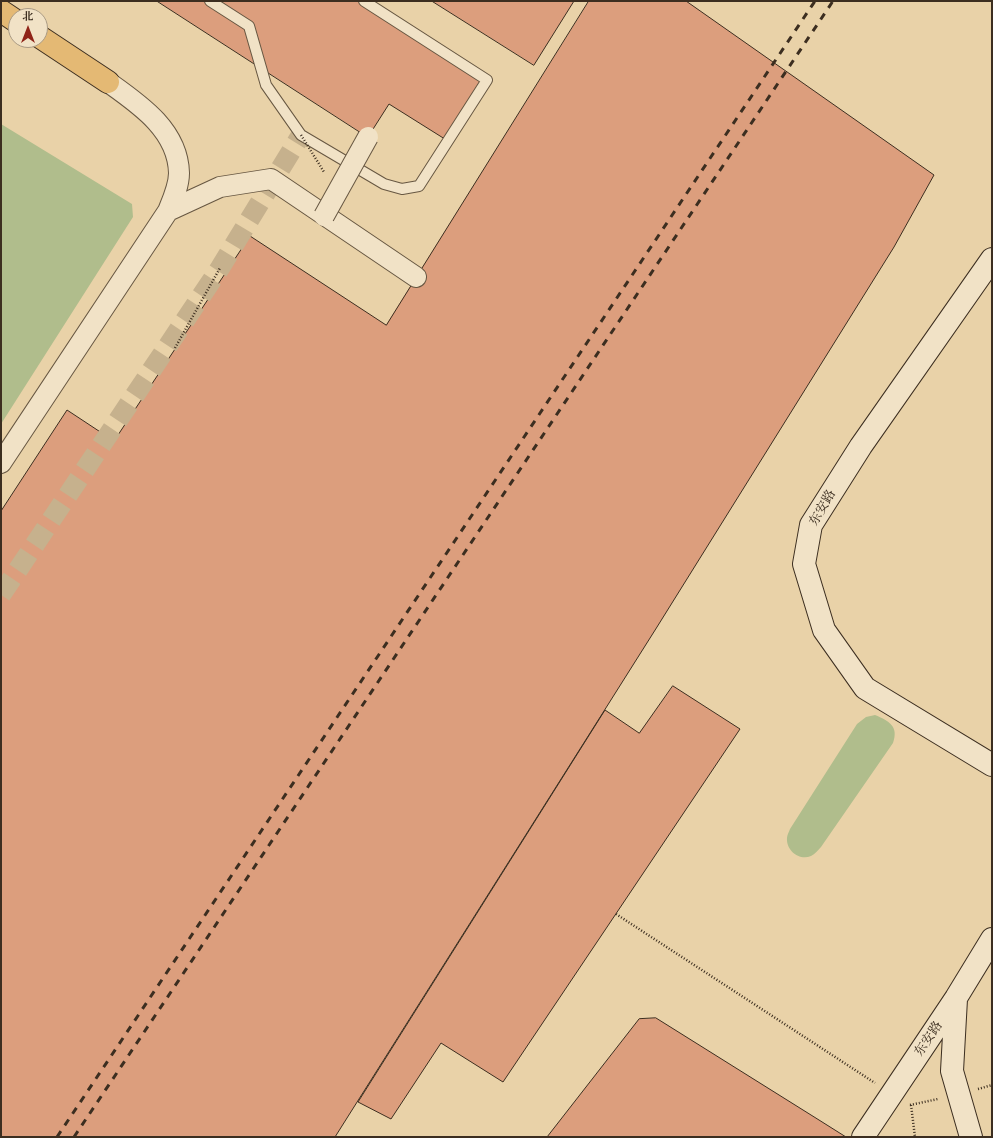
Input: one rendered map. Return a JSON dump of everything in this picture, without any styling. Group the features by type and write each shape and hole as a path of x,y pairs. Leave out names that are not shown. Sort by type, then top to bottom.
{"main road":[{"path":"48,42 108,82"}],"street":[{"path":"1,463 168,211 175,193 179,173 175,149 162,126 137,103 108,82"},
{"path":"324,216 368,137"},
{"path":"168,211 220,187 271,179 416,277"},
{"name":"东安路","path":"992,259 861,446 811,525 804,564 824,630 865,688 992,765"},
{"name":"东安路","path":"863,1137 956,998 992,939"},
{"path":"956,998 952,1071 971,1137"}],"lane":[{"path":"210,1 249,26 266,85 301,135 384,184 402,189 418,186 487,80 364,1"}],"path":[{"path":"301,135 337,192"},
{"path":"175,348 220,268"},
{"path":"616,914 910,1105 992,1085"},
{"path":"910,1105 915,1137"}],"green space":[{"path":"1,124 132,204 133,217 1,424"},
{"path":"875,715 888,722 894,728 895,737 893,743 821,847 811,856 802,857 794,854 787,843 787,837 790,829 857,724 866,717"}],"building":[{"path":"157,1 364,1 487,80 448,141 389,104 368,137"},
{"path":"432,1 574,1 534,65"},
{"path":"589,1 686,1 934,175 894,247 657,627 335,1137 1,1137 1,511 67,410 114,441 250,236 386,325"},
{"path":"673,686 740,729 503,1082 441,1043 391,1119 358,1102 605,710 639,733"},
{"path":"656,1018 846,1137 547,1137 639,1019"}],"tunnel":[{"path":"1,595 220,268 301,135"}],"railway":[{"path":"57,1137 815,1"},
{"path":"74,1137 833,1"}]}
